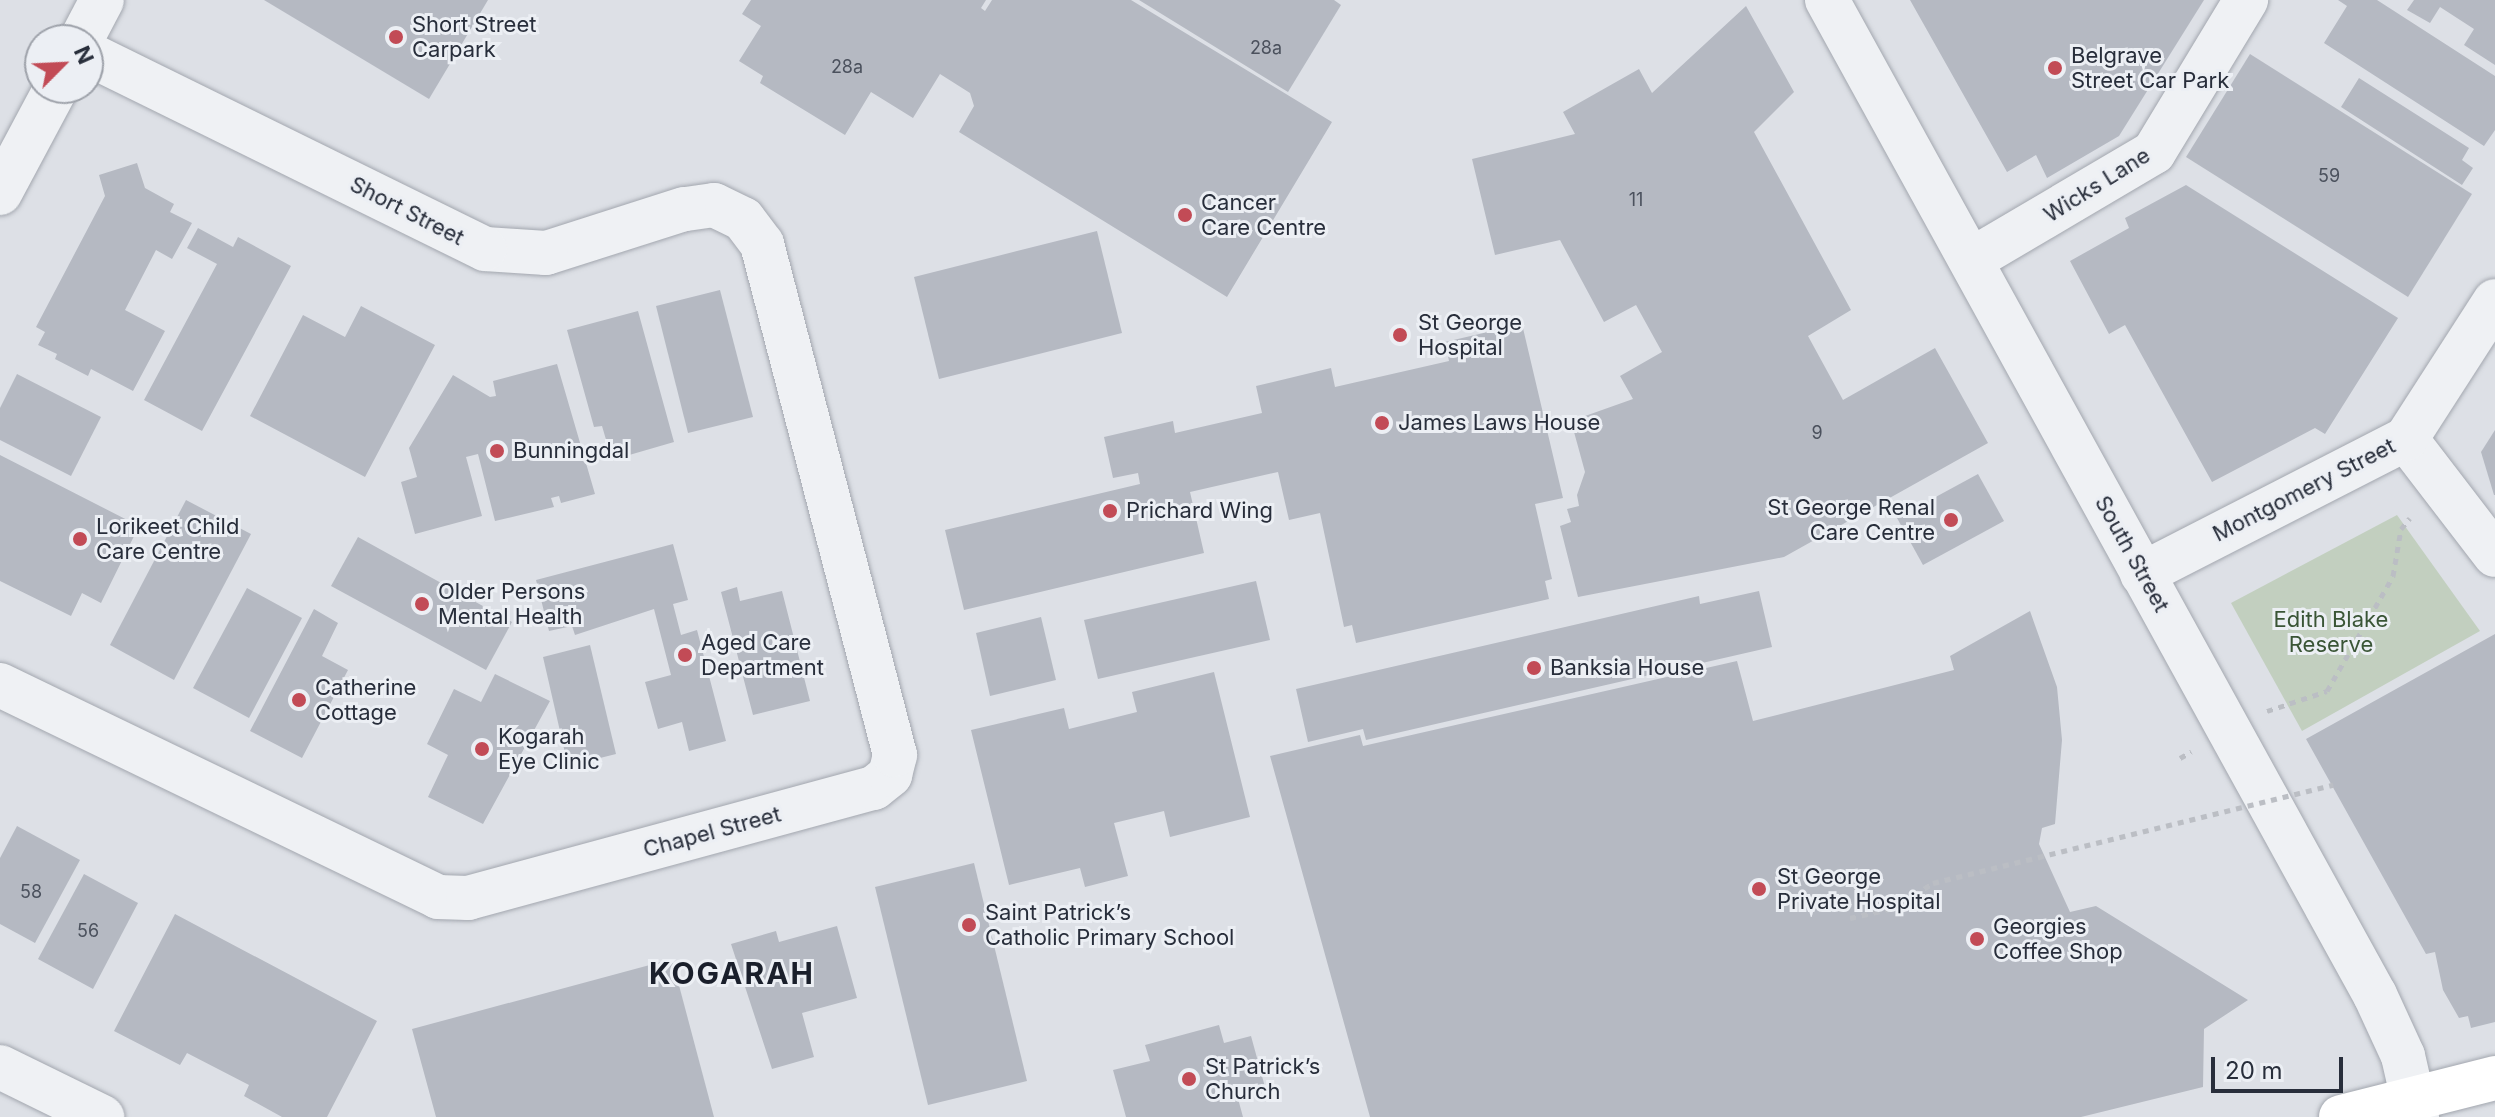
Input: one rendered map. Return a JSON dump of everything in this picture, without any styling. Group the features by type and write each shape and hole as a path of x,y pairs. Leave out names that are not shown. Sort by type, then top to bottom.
{"highway":[{"path":"2341,1117 2415,1108 2495,1078"}],"street":[{"path":"89,24 102,0"},
{"name":"South Street","path":"1827,0 2375,995 2403,1056 2415,1108"},
{"name":"Wicks Lane","path":"1971,260 2154,152 2246,0"},
{"name":"Short Street","path":"104,62 485,249 546,253 684,209 714,205 743,219"},
{"path":"0,193 47,104"},
{"name":"Chapel Street","path":"0,685 438,897 468,898 874,788 890,775 895,755 762,244 743,219"},
{"name":"Montgomery Street","path":"2142,574 2406,439 2495,301"},
{"path":"2406,439 2495,555"},
{"path":"0,1067 102,1117"}],"path":[{"path":"2229,731 2278,704 2327,691 2393,576 2401,529 2438,483"},
{"path":"1850,918 1894,908 1933,883 2333,785"}],"green space":[{"name":"Edith Blake Reserve","path":"2397,515 2480,631 2302,731 2231,603"}],"building":[{"name":"Short Street Carpark","path":"264,0 488,0 429,99"},
{"name":"Cancer Care Centre","path":"751,0 986,0 981,8 985,11 992,0 1131,0 1332,122 1227,297 959,132 974,106 970,93 940,74 913,118 871,92 845,135 760,83 763,76 739,61 761,26 742,14"},
{"path":"1139,0 1334,0 1341,5 1288,92"},
{"name":"Belgrave Street Car Park","path":"1910,0 2204,0 2119,136 2047,178 2036,155 2007,172"},
{"path":"2338,0 2377,0 2495,76 2495,130 2484,146 2324,43 2347,6"},
{"path":"2414,0 2495,0 2495,65 2464,45 2474,29 2440,7 2430,23 2407,10"},
{"path":"1746,6 1794,92 1754,132 1851,310 1808,336 1843,400 1935,348 1988,443 1784,557 1578,597 1560,526 1571,522 1567,509 1579,506 1577,495 1585,472 1571,421 1633,399 1620,376 1662,352 1636,305 1604,322 1560,240 1495,255 1472,159 1575,134 1563,112 1639,69 1652,93"},
{"path":"2250,54 2472,194 2408,297 2186,157"},
{"path":"2359,78 2469,148 2462,160 2473,168 2462,185 2341,107"},
{"path":"137,163 145,188 174,204 170,212 192,223 172,259 156,250 125,310 165,331 133,391 91,369 88,376 55,359 57,354 38,345 45,332 36,327 105,196 99,175"},
{"path":"2186,185 2398,318 2325,434 2315,428 2212,482 2125,325 2109,334 2070,261 2129,228 2125,218"},
{"path":"198,228 233,247 238,237 291,266 202,431 144,400 217,264 187,248"},
{"path":"1097,231 1122,333 939,379 914,277"},
{"path":"720,290 753,417 688,433 656,306"},
{"path":"361,306 435,345 365,477 250,416 303,315 345,337"},
{"path":"638,311 674,442 612,460 602,426 594,427 567,330"},
{"path":"1522,324 1563,498 1535,504 1552,579 1545,581 1549,599 1356,643 1352,625 1344,627 1320,513 1289,520 1278,472 1190,492 1204,553 964,610 945,530 1140,484 1138,473 1113,478 1104,437 1173,421 1175,433 1262,413 1256,386 1331,368 1335,387 1449,361 1445,342"},
{"name":"Bunningdal","path":"557,364 595,494 561,503 559,496 551,498 554,507 495,521 478,454 466,457 482,516 415,534 401,482 417,477 409,448 453,375 490,397 496,396 493,381"},
{"path":"17,374 101,417 71,476 0,440 0,408"},
{"path":"2495,430 2495,495 2494,495 2481,452"},
{"path":"0,455 139,526 101,603 82,593 71,616 0,581"},
{"name":"St George Renal Care Centre","path":"1978,474 2004,521 1923,565 1897,518"},
{"path":"186,500 251,534 174,680 110,645"},
{"name":"Older Persons Mental Health","path":"358,537 512,622 486,670 331,586"},
{"name":"Aged Care Department","path":"673,544 688,600 673,604 681,635 697,630 726,741 689,751 682,722 658,729 645,682 671,675 654,609 575,635 572,626 549,631 536,580"},
{"path":"1256,581 1270,640 1098,679 1084,620"},
{"path":"737,587 740,601 782,591 810,701 753,715 721,592"},
{"path":"247,588 302,618 249,718 193,688"},
{"name":"Banksia House","path":"1759,591 1772,647 1366,740 1363,729 1308,742 1296,689 1699,596 1700,604"},
{"name":"Catherine Cottage","path":"314,609 338,623 322,656 348,670 302,758 250,731"},
{"name":"St George Private Hospital","path":"2030,611 2057,687 2062,740 2055,824 2042,828 2039,844 2070,912 2096,906 2248,1000 2204,1029 2203,1087 2081,1117 1370,1117 1270,756 1360,735 1363,746 1737,661 1753,721 1954,670 1950,656"},
{"path":"1041,617 1056,680 990,696 976,633"},
{"path":"2495,634 2495,1022 2471,1028 2468,1016 2459,1018 2443,990 2435,952 2426,954 2306,739"},
{"path":"590,645 616,754 568,766 543,657"},
{"path":"1214,672 1250,817 1170,837 1164,811 1114,823 1128,876 1085,887 1080,868 1009,885 971,730 1064,708 1069,729 1137,712 1132,692"},
{"name":"Kogarah Eye Clinic","path":"495,674 550,701 483,824 428,797 448,755 427,744 454,689 481,702"},
{"path":"17,826 80,860 35,943 0,924 0,858"},
{"path":"974,863 1027,1081 928,1105 875,887"},
{"path":"84,874 138,903 93,989 38,959"},
{"path":"175,914 377,1021 327,1117 282,1117 244,1096 249,1085 187,1053 180,1065 114,1031"},
{"path":"837,926 857,998 802,1013 814,1057 772,1069 731,944 776,931 779,942"},
{"path":"672,959 714,1117 436,1117 412,1029"},
{"name":"St Patrick’s Church","path":"1219,1025 1224,1043 1251,1036 1265,1087 1237,1095 1243,1117 1126,1117 1113,1070 1150,1061 1145,1045"}],"place":[{"name":"Short Street Carpark","path":"396,37"},
{"name":"Belgrave Street Car Park","path":"2055,68"},
{"name":"Cancer Care Centre","path":"1185,215"},
{"name":"St George Hospital","path":"1400,335"},
{"name":"James Laws House","path":"1382,423"},
{"name":"Bunningdal","path":"497,451"},
{"name":"Prichard Wing","path":"1110,511"},
{"name":"St George Renal Care Centre","path":"1951,520"},
{"name":"Lorikeet Child Care Centre","path":"80,539"},
{"name":"Older Persons Mental Health","path":"422,604"},
{"name":"Aged Care Department","path":"685,655"},
{"name":"Banksia House","path":"1534,668"},
{"name":"Catherine Cottage","path":"299,700"},
{"name":"Kogarah Eye Clinic","path":"482,749"},
{"name":"St George Private Hospital","path":"1759,889"},
{"name":"Saint Patrick’s Catholic Primary School","path":"969,925"},
{"name":"Georgies Coffee Shop","path":"1977,939"},
{"name":"St Patrick’s Church","path":"1189,1079"}],"district":[{"name":"KOGARAH","path":"732,973"}]}
